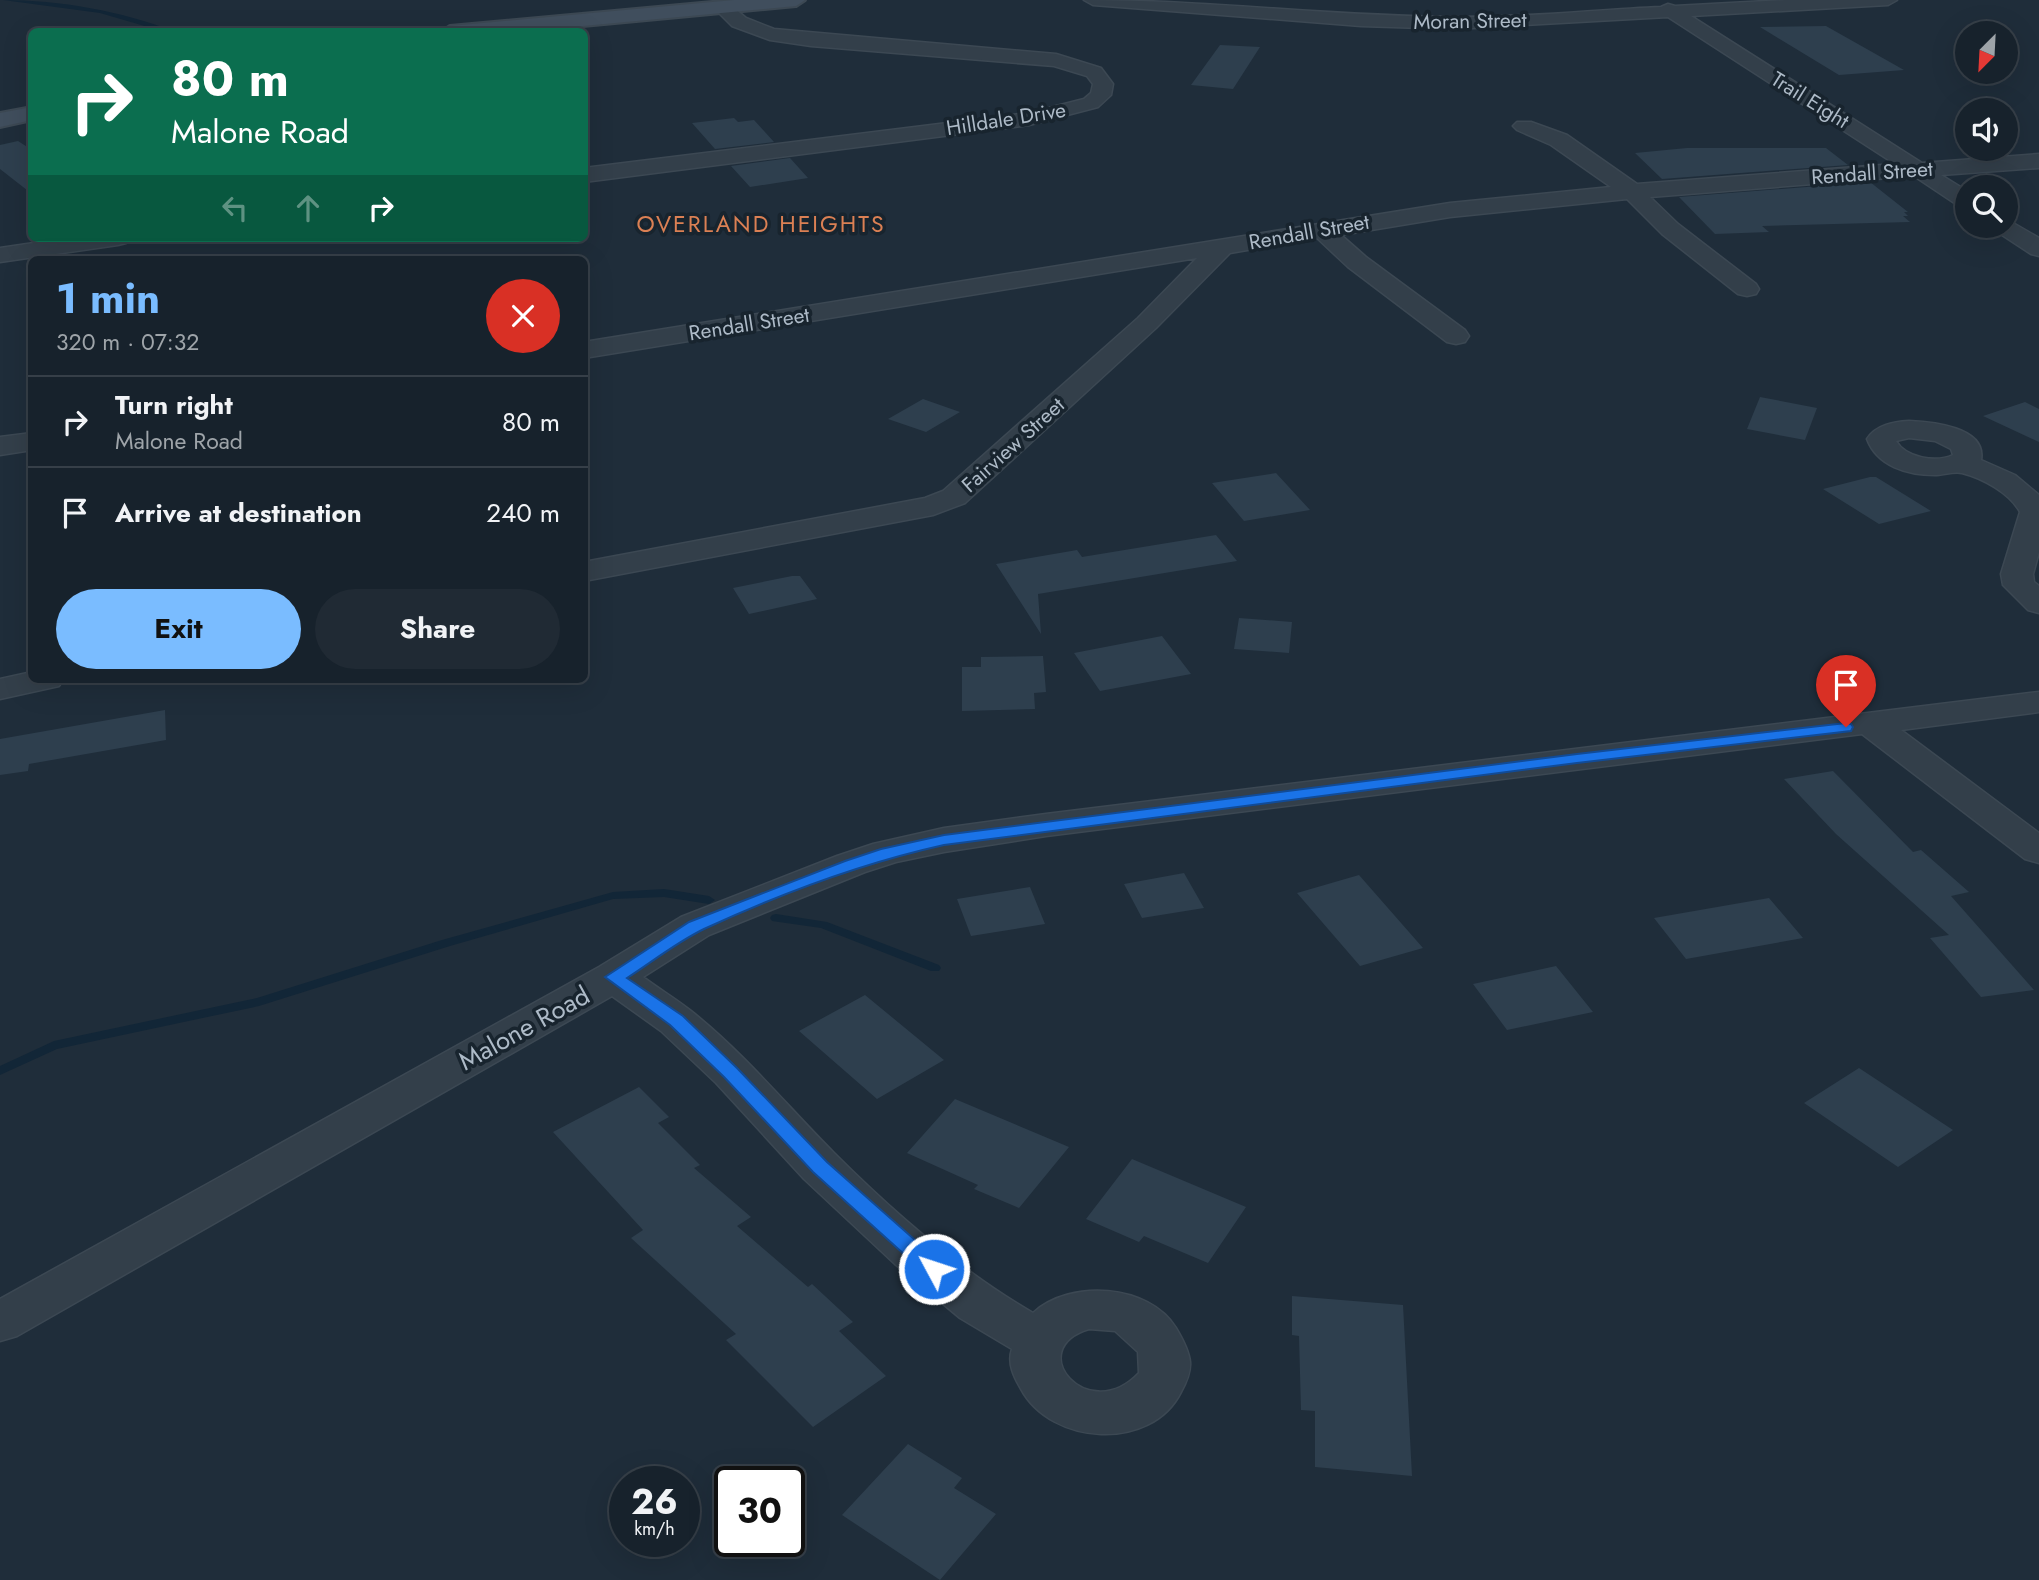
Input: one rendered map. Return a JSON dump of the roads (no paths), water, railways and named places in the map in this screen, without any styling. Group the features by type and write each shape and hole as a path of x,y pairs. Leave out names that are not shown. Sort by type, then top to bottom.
{"street":[{"path":"494,28 796,0"},
{"name":"Moran Street","path":"1093,0 1425,23 1888,0"},
{"name":"Trail Eight","path":"1652,0 1955,193"},
{"name":"Hilldale Drive","path":"588,175 1028,119 1091,103 1101,95 1103,84 1094,72 1056,60 811,40 770,34 739,22 722,7"},
{"path":"0,120 28,114"},
{"path":"1524,126 1559,140 1633,192 1670,229 1747,289"},
{"name":"Rendall Street","path":"588,349 1439,211 1633,192 2039,161"},
{"path":"1323,231 1357,262 1456,336"},
{"path":"2018,235 2039,249"},
{"path":"0,255 90,242"},
{"name":"Fairview Street","path":"588,571 933,506 954,497 1147,323 1222,247"},
{"path":"0,446 28,442"},
{"path":"1963,463 2000,479 2031,503 2035,512 2017,574 2019,585 2039,603"},
{"path":"0,689 28,683"},
{"name":"Malone Road","path":"0,1322 614,977 695,926 887,852 944,840 1577,758 2039,702"},
{"path":"1871,724 2039,851"},
{"path":"614,977 676,1021 731,1072 820,1167 912,1251 976,1304 1039,1341"}],"waterway":[{"path":"6,0 100,11 159,28"},
{"path":"0,1071 54,1045 259,1002 446,943 613,896 664,893 709,900"},
{"path":"776,918 823,925 935,968"}],"district":[{"name":"OVERLAND HEIGHTS","path":"761,224"}]}
